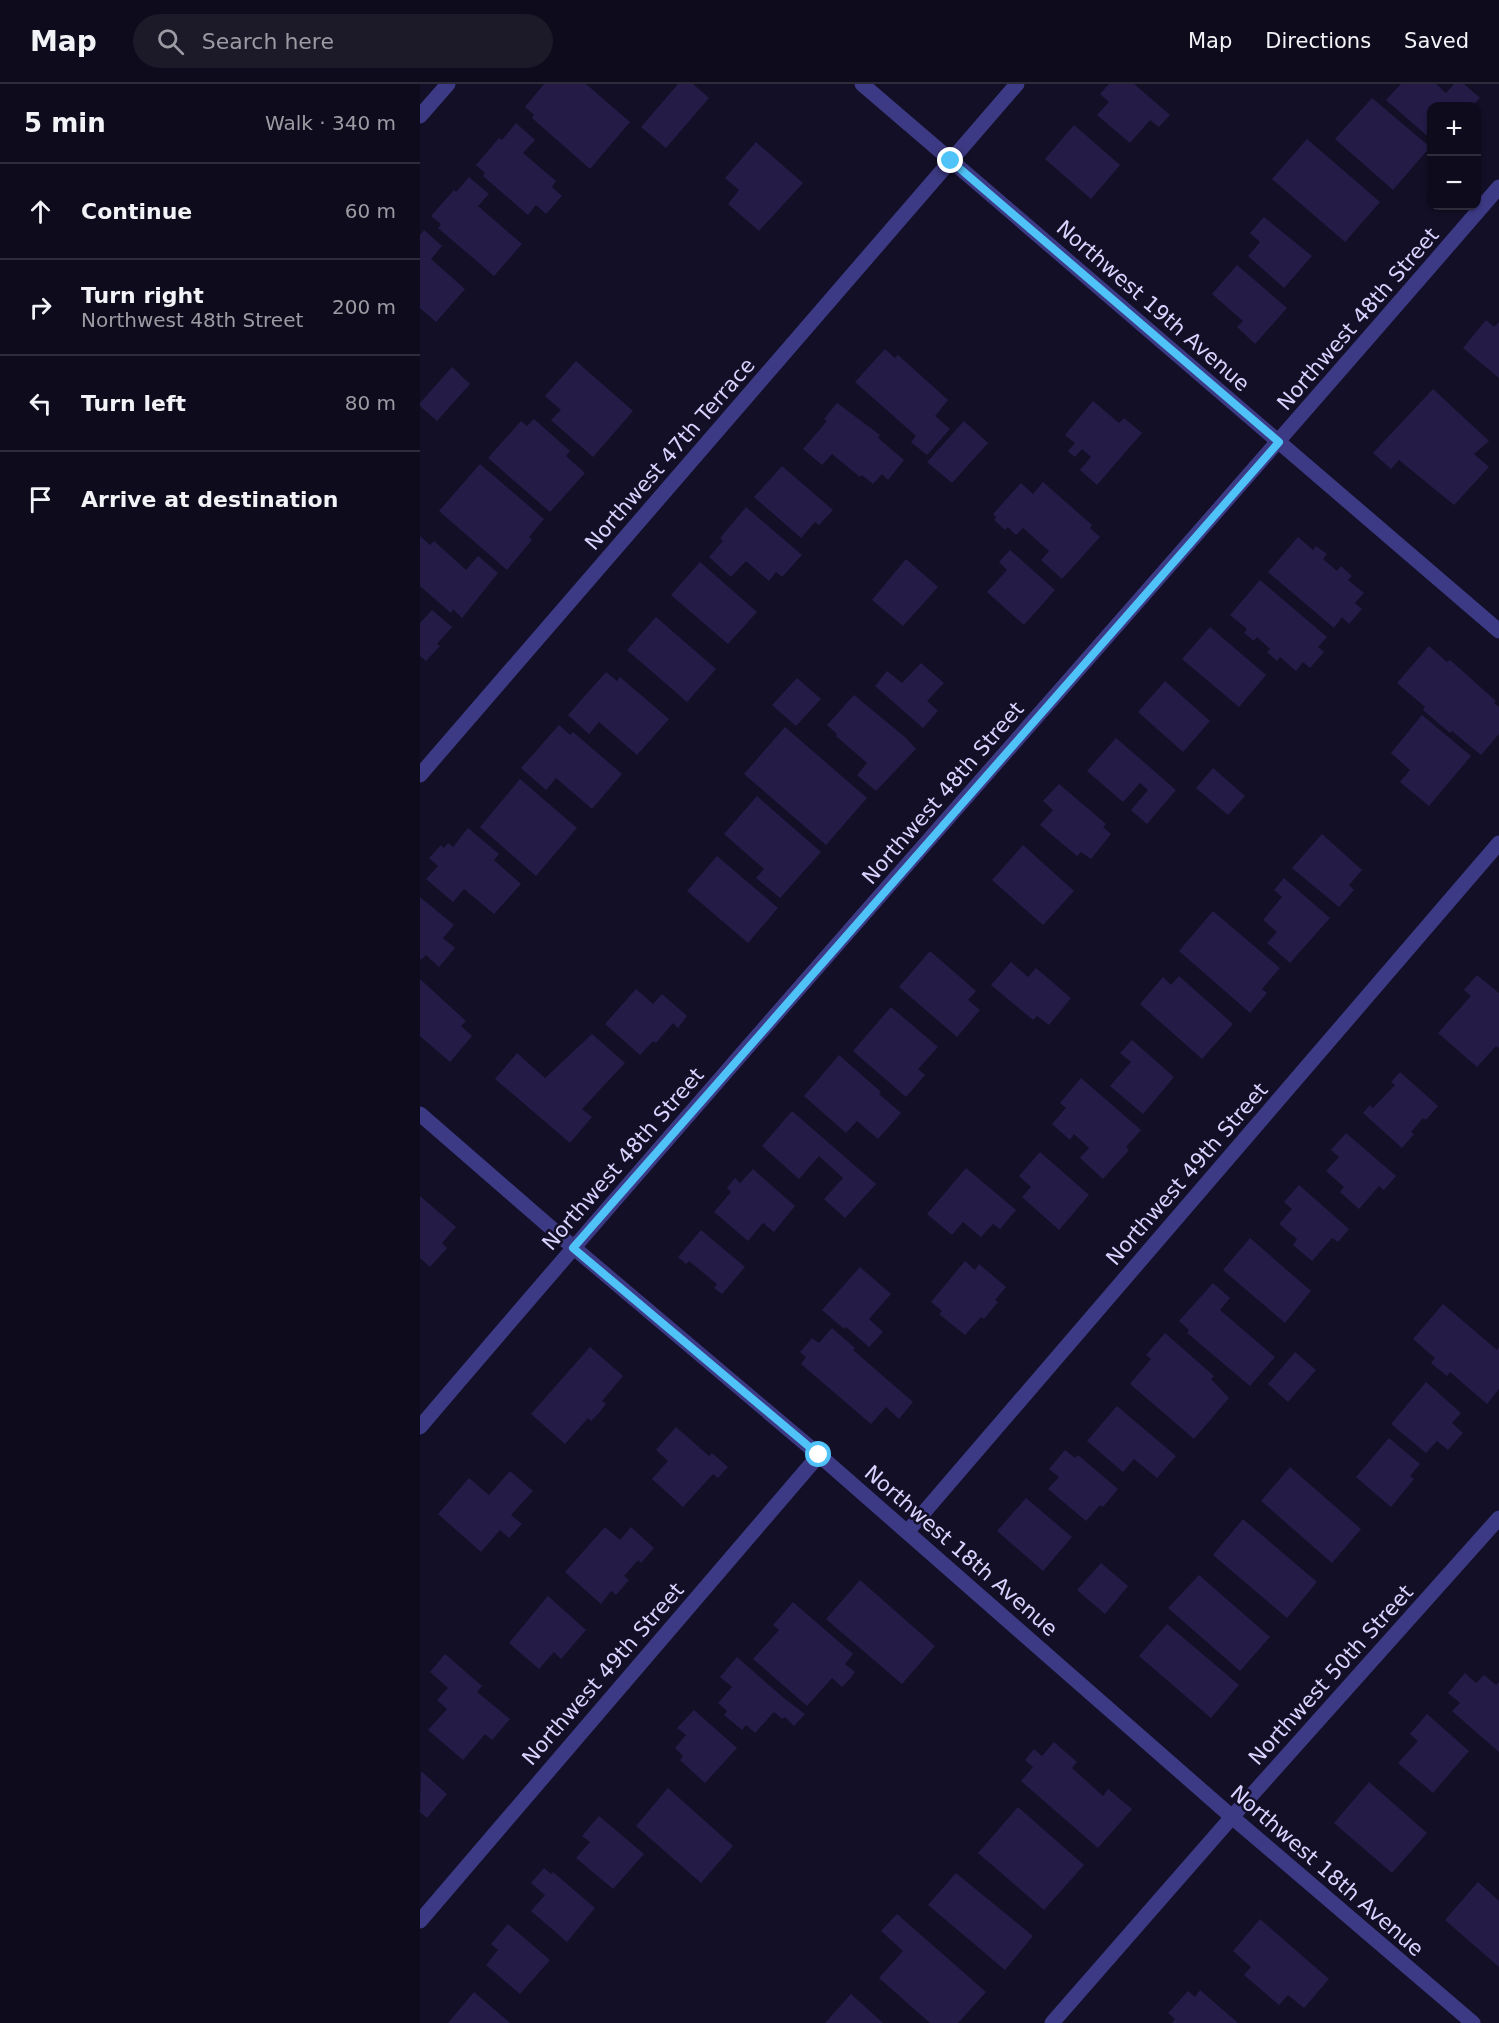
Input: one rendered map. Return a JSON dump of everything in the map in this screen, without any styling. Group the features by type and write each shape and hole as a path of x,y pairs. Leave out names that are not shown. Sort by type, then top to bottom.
{"street":[{"path":"420,116 448,84"},
{"name":"Northwest 19th Avenue","path":"862,84 1499,631"},
{"name":"Northwest 47th Terrace","path":"420,775 1017,84"},
{"name":"Northwest 48th Street","path":"420,1427 573,1248 1279,442 1499,187"},
{"name":"Northwest 49th Street","path":"907,1532 1499,843"},
{"name":"Northwest 18th Avenue","path":"420,1114 573,1248 819,1455 1232,1817 1473,2023"},
{"name":"Northwest 49th Street","path":"420,1921 819,1455"},
{"name":"Northwest 50th Street","path":"1052,2023 1499,1518"}],"building":[{"path":"544,84 586,84 630,122 590,169 532,118 534,115 525,107"},
{"path":"678,84 693,84 709,98 666,148 641,127"},
{"path":"1109,84 1134,84 1170,115 1159,127 1150,120 1130,143 1097,115 1109,102 1100,94"},
{"path":"1401,84 1436,84 1446,93 1454,84 1464,84 1480,98 1476,102 1427,102 1427,136 1386,100"},
{"path":"1372,98 1427,144 1427,150 1393,190 1335,139"},
{"path":"516,123 535,140 523,153 556,181 552,187 562,196 546,214 536,205 528,215 483,176 485,173 476,165 499,138 502,140"},
{"path":"1074,125 1120,165 1091,199 1045,159"},
{"path":"1307,139 1380,202 1345,242 1272,179"},
{"path":"756,142 803,183 759,231 728,204 739,190 725,178"},
{"path":"469,177 489,194 478,206 522,244 494,276 438,228 441,224 431,216"},
{"path":"1264,217 1312,256 1284,288 1248,256 1260,242 1250,233"},
{"path":"424,230 442,246 431,259 465,289 436,322 420,308 420,235"},
{"path":"1237,265 1287,308 1255,344 1237,327 1243,321 1212,294"},
{"path":"1486,320 1494,327 1499,322 1499,378 1463,348"},
{"path":"885,349 895,358 898,355 948,400 935,416 950,429 927,455 911,442 916,436 855,382"},
{"path":"576,361 633,411 593,457 551,420 561,410 545,396"},
{"path":"452,367 470,384 437,421 420,406 420,403"},
{"path":"1433,389 1489,441 1474,454 1489,467 1454,505 1399,460 1391,469 1373,453"},
{"path":"1093,401 1119,423 1124,418 1142,433 1097,485 1080,470 1091,457 1082,449 1075,457 1071,454 1068,451 1075,443 1065,435"},
{"path":"837,403 880,435 878,438 904,460 888,480 882,474 873,484 862,475 860,477 832,454 822,465 803,449 827,421 824,419"},
{"path":"534,419 570,451 566,456 585,473 550,512 488,458 521,421 527,426"},
{"path":"964,421 988,443 952,483 927,462"},
{"path":"480,464 544,519 529,537 532,540 507,570 439,511"},
{"path":"782,466 833,510 819,525 815,522 801,538 754,497"},
{"path":"1043,482 1092,525 1090,528 1100,537 1062,579 1041,560 1049,551 1023,528 1016,535 1008,527 1005,530 994,520 996,517 993,514 1021,483 1033,494"},
{"path":"746,507 802,555 782,577 776,572 769,581 746,561 731,577 709,557 723,541 720,538"},
{"path":"420,536 430,545 434,541 466,570 478,556 498,573 462,618 453,609 451,613 420,586"},
{"path":"1298,537 1313,550 1316,546 1327,554 1323,559 1337,571 1341,566 1352,576 1348,580 1364,593 1355,603 1362,609 1349,624 1342,617 1334,628 1268,572"},
{"path":"1010,550 1055,590 1024,625 987,592 1007,570 999,562"},
{"path":"906,559 938,587 903,626 872,600"},
{"path":"700,562 757,612 728,644 671,595"},
{"path":"1260,580 1327,637 1318,647 1324,652 1310,668 1303,662 1296,671 1280,657 1277,661 1267,652 1270,649 1257,637 1254,641 1244,633 1247,629 1230,615"},
{"path":"432,610 452,627 437,644 440,646 426,661 420,656 420,623"},
{"path":"656,617 716,669 687,702 627,650"},
{"path":"1210,627 1266,675 1239,707 1182,659"},
{"path":"1429,646 1447,662 1450,660 1496,701 1494,703 1499,707 1499,734 1481,755 1423,710 1425,707 1397,683"},
{"path":"921,663 944,683 927,701 938,711 923,728 875,686 887,671 902,683"},
{"path":"606,672 617,681 620,677 669,719 637,755 599,722 589,734 568,715"},
{"path":"797,678 821,699 796,726 772,705"},
{"path":"1165,681 1210,721 1183,752 1138,712"},
{"path":"854,695 916,749 876,791 857,775 867,763 827,725"},
{"path":"1422,715 1471,756 1429,806 1400,782 1410,770 1391,753"},
{"path":"559,725 570,735 573,732 622,774 592,809 556,778 546,790 521,768"},
{"path":"785,727 867,798 826,845 744,774"},
{"path":"1116,738 1176,790 1147,824 1131,810 1148,790 1140,783 1123,802 1087,771"},
{"path":"1213,768 1245,796 1228,815 1196,788"},
{"path":"520,779 577,828 536,876 480,827"},
{"path":"1059,784 1106,824 1103,827 1111,834 1091,859 1081,852 1077,856 1040,825 1053,810 1043,801"},
{"path":"757,796 821,852 780,898 756,878 764,869 724,834"},
{"path":"468,828 499,854 494,860 521,884 494,914 464,889 453,902 426,879 438,866 429,858 441,845 444,848 448,843 453,847"},
{"path":"1322,834 1362,870 1349,885 1354,890 1339,907 1292,868"},
{"path":"1023,845 1074,891 1043,925 992,880"},
{"path":"717,856 778,908 748,943 687,891"},
{"path":"1284,878 1330,918 1290,963 1267,943 1277,932 1263,920 1282,897 1274,890"},
{"path":"420,897 454,925 443,938 455,948 439,967 426,955 421,960 420,958"},
{"path":"1213,911 1280,968 1262,989 1267,993 1250,1013 1179,951"},
{"path":"930,951 976,991 968,1000 980,1010 957,1037 899,987"},
{"path":"1011,962 1028,977 1036,968 1071,998 1049,1025 1037,1016 1033,1020 991,985"},
{"path":"1477,975 1499,993 1499,1048 1496,1046 1477,1067 1438,1033 1471,996 1464,990"},
{"path":"1179,976 1233,1024 1202,1059 1140,1004 1163,977 1171,985"},
{"path":"420,979 466,1021 461,1026 472,1036 450,1062 420,1036"},
{"path":"636,989 653,1004 662,994 687,1016 678,1028 673,1023 656,1043 653,1041 640,1055 605,1024"},
{"path":"891,1007 938,1047 918,1069 925,1075 906,1097 853,1051"},
{"path":"592,1034 625,1063 582,1109 592,1117 570,1143 495,1079 517,1053 545,1078"},
{"path":"1132,1040 1174,1077 1143,1114 1110,1086 1131,1062 1120,1053"},
{"path":"839,1055 901,1113 878,1139 857,1121 846,1133 804,1096"},
{"path":"1400,1072 1438,1106 1411,1132 1414,1134 1402,1148 1363,1113 1370,1105 1373,1108 1395,1085 1391,1082"},
{"path":"1081,1078 1141,1130 1126,1147 1129,1150 1103,1179 1080,1158 1089,1148 1074,1134 1070,1140 1052,1124 1066,1108 1060,1103"},
{"path":"792,1111 876,1184 845,1218 824,1199 843,1178 819,1156 799,1179 762,1146"},
{"path":"1346,1133 1396,1176 1384,1190 1379,1186 1359,1209 1340,1192 1344,1187 1326,1171 1339,1157 1331,1150"},
{"path":"1040,1152 1089,1195 1059,1230 1022,1197 1031,1187 1019,1176"},
{"path":"966,1168 1016,1210 1000,1229 993,1224 981,1237 963,1222 952,1235 927,1214"},
{"path":"753,1169 795,1206 774,1232 763,1223 748,1241 714,1212 731,1192 727,1188 735,1178 740,1183"},
{"path":"1299,1185 1349,1229 1338,1242 1332,1238 1312,1261 1293,1245 1297,1239 1279,1224 1292,1209 1284,1202"},
{"path":"420,1196 456,1227 442,1243 447,1248 430,1267 420,1258"},
{"path":"701,1230 745,1267 722,1294 714,1288 717,1284 689,1261 686,1264 678,1257"},
{"path":"1250,1238 1311,1291 1285,1323 1223,1270"},
{"path":"965,1261 975,1270 979,1264 1006,1287 995,1300 998,1302 984,1319 981,1317 965,1335 939,1314 942,1311 931,1302"},
{"path":"860,1267 891,1294 869,1319 883,1332 869,1347 822,1310"},
{"path":"1213,1283 1230,1298 1220,1310 1275,1357 1250,1386 1187,1333 1189,1330 1179,1321"},
{"path":"1443,1304 1497,1350 1499,1347 1499,1389 1487,1404 1450,1372 1447,1376 1431,1363 1435,1358 1413,1339"},
{"path":"832,1328 855,1348 853,1350 913,1402 899,1419 886,1407 871,1424 801,1364 806,1357 800,1352 812,1338 819,1343"},
{"path":"1165,1333 1214,1376 1211,1379 1229,1398 1194,1439 1130,1384 1151,1359 1146,1355"},
{"path":"590,1347 623,1376 602,1401 606,1404 599,1413 591,1421 588,1418 565,1444 531,1414"},
{"path":"1295,1352 1316,1370 1288,1402 1268,1384"},
{"path":"1426,1382 1461,1413 1452,1423 1463,1433 1448,1450 1437,1441 1426,1453 1391,1424"},
{"path":"1117,1406 1176,1456 1157,1478 1134,1459 1123,1472 1087,1441"},
{"path":"676,1427 709,1456 712,1453 728,1467 718,1478 713,1474 683,1507 652,1479 668,1461 656,1450"},
{"path":"1389,1438 1420,1464 1410,1476 1414,1479 1391,1507 1356,1477"},
{"path":"1065,1450 1075,1458 1078,1455 1118,1489 1103,1507 1100,1505 1086,1521 1048,1489 1059,1477 1049,1469"},
{"path":"1290,1467 1361,1529 1332,1563 1261,1501"},
{"path":"510,1471 533,1491 511,1515 522,1524 509,1538 500,1530 481,1552 438,1514 469,1478 489,1495"},
{"path":"1026,1498 1072,1537 1043,1571 997,1531"},
{"path":"1243,1519 1317,1582 1287,1618 1213,1555"},
{"path":"605,1527 620,1540 631,1527 654,1548 641,1563 638,1560 624,1576 629,1580 616,1595 611,1591 601,1604 565,1572"},
{"path":"1101,1563 1128,1586 1105,1614 1077,1590"},
{"path":"1199,1575 1270,1637 1240,1671 1168,1608"},
{"path":"860,1580 935,1646 902,1684 826,1619"},
{"path":"548,1596 586,1630 561,1659 554,1652 539,1669 509,1643"},
{"path":"793,1602 853,1654 845,1664 855,1672 849,1680 842,1687 832,1678 807,1706 753,1659 779,1630 773,1625"},
{"path":"1167,1624 1239,1685 1211,1718 1139,1656"},
{"path":"445,1654 482,1686 477,1692 510,1719 492,1740 485,1734 463,1760 428,1730 447,1709 437,1700 448,1688 430,1672"},
{"path":"737,1657 805,1714 794,1726 785,1717 782,1719 774,1712 755,1733 746,1725 742,1730 724,1715 727,1711 718,1703 732,1687 720,1677"},
{"path":"1465,1673 1476,1683 1484,1675 1496,1685 1499,1682 1499,1752 1452,1711 1460,1703 1448,1693"},
{"path":"694,1710 737,1748 705,1783 680,1760 683,1756 675,1748 686,1735 677,1728"},
{"path":"1427,1714 1469,1751 1433,1793 1398,1763 1418,1741 1410,1734"},
{"path":"1054,1742 1077,1762 1072,1768 1103,1796 1108,1789 1132,1809 1098,1848 1021,1781 1033,1767 1025,1760 1034,1749 1042,1756"},
{"path":"421,1771 447,1794 427,1818 420,1812"},
{"path":"1369,1782 1427,1833 1392,1873 1334,1823"},
{"path":"668,1788 733,1846 701,1883 636,1826"},
{"path":"1018,1807 1084,1865 1044,1910 978,1853"},
{"path":"599,1816 644,1854 613,1889 576,1858 590,1842 582,1836"},
{"path":"544,1868 551,1874 553,1872 595,1908 567,1942 531,1911 545,1895 531,1883"},
{"path":"956,1873 1033,1936 1005,1970 928,1905"},
{"path":"1478,1882 1499,1901 1499,1967 1445,1920"},
{"path":"897,1914 986,1992 958,2023 930,2023 879,1978 903,1951 881,1931"},
{"path":"1260,1919 1329,1979 1304,2008 1288,1995 1279,2005 1244,1975 1251,1967 1233,1951"},
{"path":"508,1924 550,1960 520,1994 486,1965 498,1950 491,1944"},
{"path":"1200,1990 1238,2023 1172,2023 1175,2019 1168,2013 1188,1991 1195,1997"},
{"path":"474,1992 510,2023 448,2023"},
{"path":"851,1994 883,2023 825,2023"}],"route":[{"path":"819,1455 573,1248 1279,442 951,161"}]}
